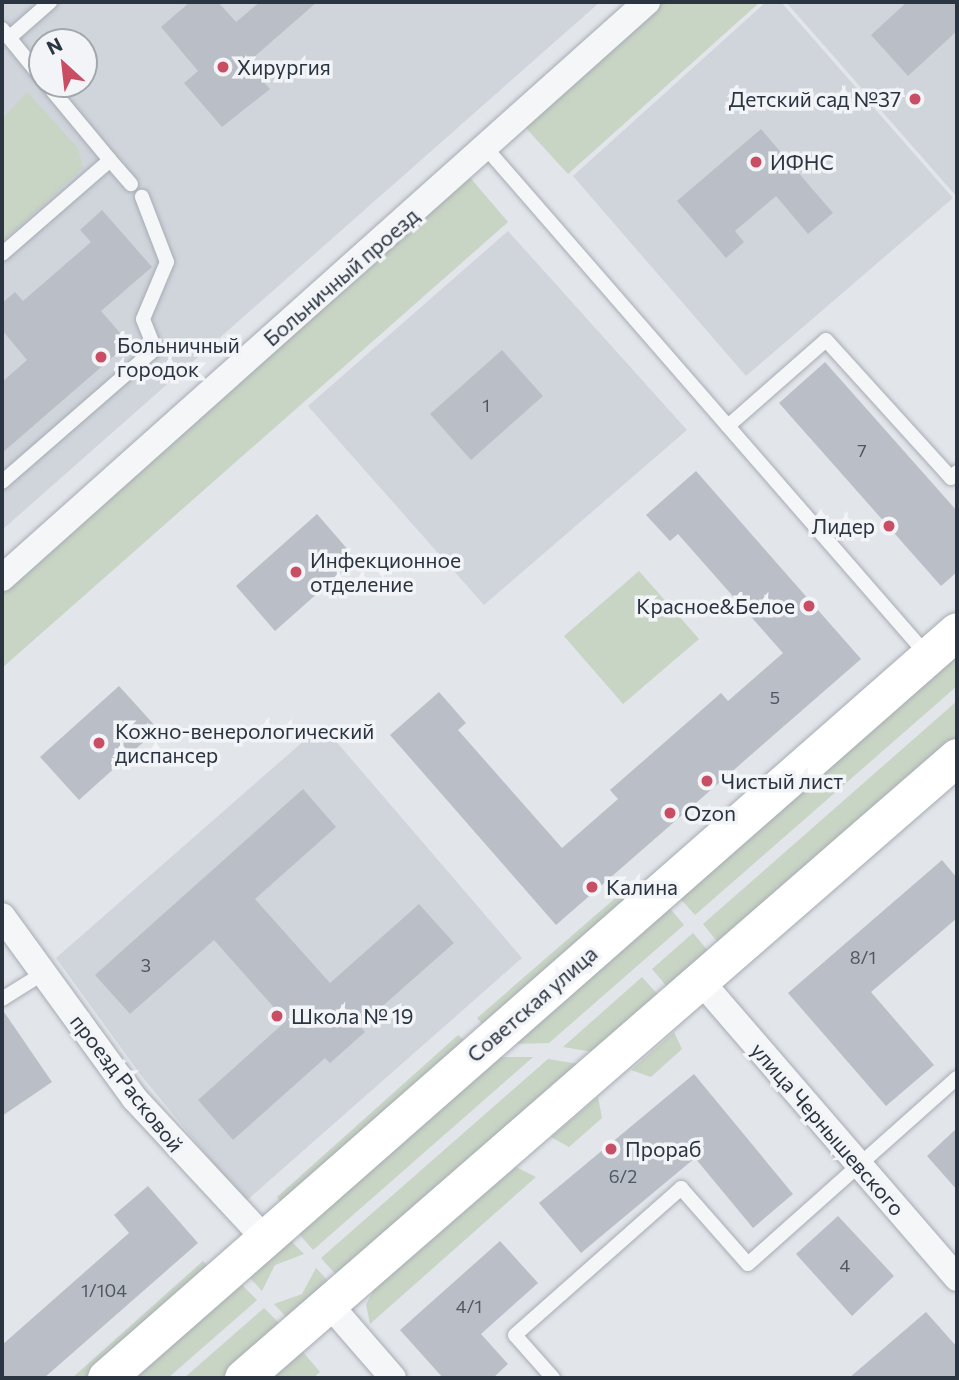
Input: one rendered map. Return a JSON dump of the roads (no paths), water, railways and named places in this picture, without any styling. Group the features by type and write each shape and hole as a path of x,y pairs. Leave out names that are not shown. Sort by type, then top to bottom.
{"main road":[{"name":"Советская улица","path":"106,1378 957,631"},
{"path":"243,1378 957,757"}],"street":[{"name":"Больничный проезд","path":"2,578 647,2"},
{"name":"проезд Расковой","path":"2,916 135,1099 265,1238"},
{"name":"улица Чернышевского","path":"699,979 957,1278"},
{"path":"329,1304 394,1378"}],"lane":[{"path":"28,61 6,34 50,2"},
{"path":"59,98 131,184"},
{"path":"486,148 928,656"},
{"path":"2,254 110,160"},
{"path":"2,482 155,349 143,319 167,262 142,197"},
{"path":"728,426 826,340 951,478 957,472"},
{"path":"2,999 42,974"},
{"path":"553,1378 515,1335 681,1188 748,1264 957,1078"}],"place":[{"name":"Хирургия","path":"223,67"},
{"name":"Детский сад №37","path":"915,99"},
{"name":"ИФНС","path":"756,162"},
{"name":"Больничный городок","path":"101,357"},
{"name":"Лидер","path":"889,526"},
{"name":"Инфекционное отделение","path":"296,572"},
{"name":"Красное&Белое","path":"809,606"},
{"name":"Кожно-венерологический диспансер","path":"99,743"},
{"name":"Чистый лист","path":"707,781"},
{"name":"Ozon","path":"670,813"},
{"name":"Калина","path":"592,887"},
{"name":"Школа № 19","path":"277,1016"},
{"name":"Прораб","path":"611,1149"}]}
